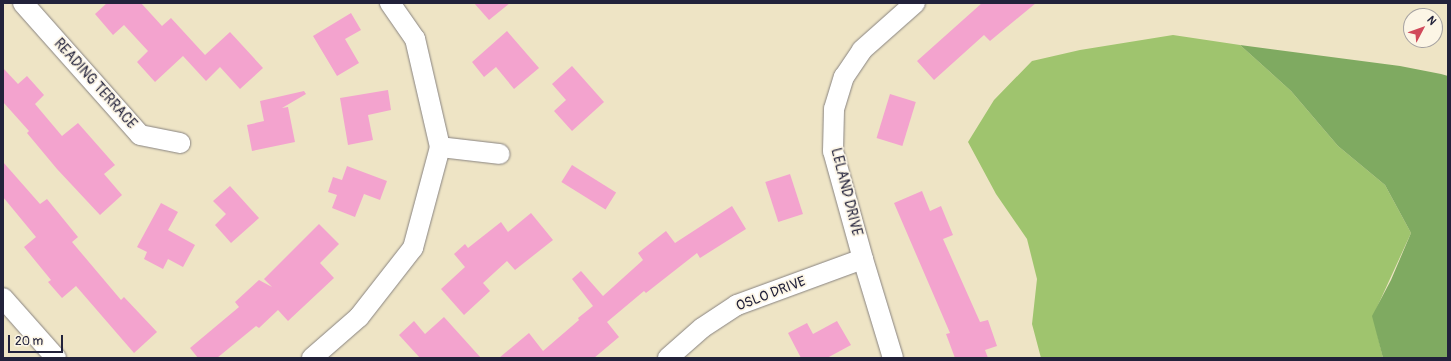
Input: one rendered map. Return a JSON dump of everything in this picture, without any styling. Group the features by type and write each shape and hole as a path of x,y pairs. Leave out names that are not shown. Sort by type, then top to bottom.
{"street":[{"name":"READING TERRACE","path":"23,3 140,135 180,143"},
{"path":"312,358 358,317 413,248 440,147 415,39 390,3"},
{"name":"LELAND DRIVE","path":"893,358 863,259 833,151 834,110 844,77 862,50 915,3"},
{"path":"440,147 500,154"},
{"name":"OSLO DRIVE","path":"668,358 702,328 737,305 863,259"},
{"path":"3,298 56,358"}],"green space":[{"path":"1173,35 1240,45 1291,91 1338,146 1385,185 1411,233 1373,316 1383,358 1041,358 1032,324 1037,279 1027,239 996,194 968,142 994,100 1032,61 1080,50"},
{"path":"1240,45 1400,66 1448,76 1448,358 1383,358 1372,316 1391,280 1411,233 1385,185 1338,146 1291,91"}],"building":[{"path":"107,3 141,3 162,26 171,18 205,55 230,32 263,68 240,89 220,67 206,81 183,56 155,82 137,62 148,51 124,25 113,35 95,14"},
{"path":"474,3 510,3 489,20"},
{"path":"982,3 1036,3 990,41 984,35 934,80 917,61"},
{"path":"351,13 361,30 345,39 359,63 337,76 313,36"},
{"path":"507,31 539,68 514,89 496,67 484,77 472,62"},
{"path":"572,66 604,102 572,131 554,111 566,100 552,84"},
{"path":"3,68 18,84 27,76 44,95 35,104 62,136 78,123 115,165 104,174 122,195 100,215 57,169 27,133 29,131 3,102"},
{"path":"388,90 391,110 368,115 373,140 348,145 340,98"},
{"path":"304,91 306,94 282,108 288,107 295,142 252,151 247,125 264,121 260,101"},
{"path":"890,94 916,102 902,146 877,138"},
{"path":"3,162 40,204 47,199 78,237 72,242 121,300 124,297 157,332 134,353 76,286 62,298 48,282 51,280 24,247 36,237 3,197"},
{"path":"572,165 616,193 606,210 561,182"},
{"path":"347,166 387,181 380,200 364,194 355,217 332,208 337,195 328,192 333,177 342,180"},
{"path":"790,174 803,214 778,222 765,182"},
{"path":"230,186 259,218 231,243 215,225 226,214 213,201"},
{"path":"922,191 930,211 941,206 953,235 943,239 980,322 988,320 997,346 985,350 988,358 955,358 946,334 950,333 894,203"},
{"path":"161,203 178,212 168,230 195,245 183,267 168,259 163,269 144,259 147,252 137,247"},
{"path":"732,206 746,229 700,258 697,253 646,293 644,291 607,322 619,337 594,358 499,358 529,333 543,351 593,306 572,279 581,271 603,296 643,260 638,253 666,231 675,243"},
{"path":"531,213 553,240 515,270 507,261 483,283 490,291 464,315 441,289 465,267 454,254 465,244 468,248 501,222 508,232"},
{"path":"319,224 339,244 320,263 334,278 288,321 278,310 259,328 256,326 217,358 198,358 190,348 239,307 235,302 259,280 272,287 264,279"},
{"path":"444,317 481,358 420,358 399,335 414,321 425,334"},
{"path":"837,321 851,345 827,358 801,358 788,333 807,323 813,334"}]}
